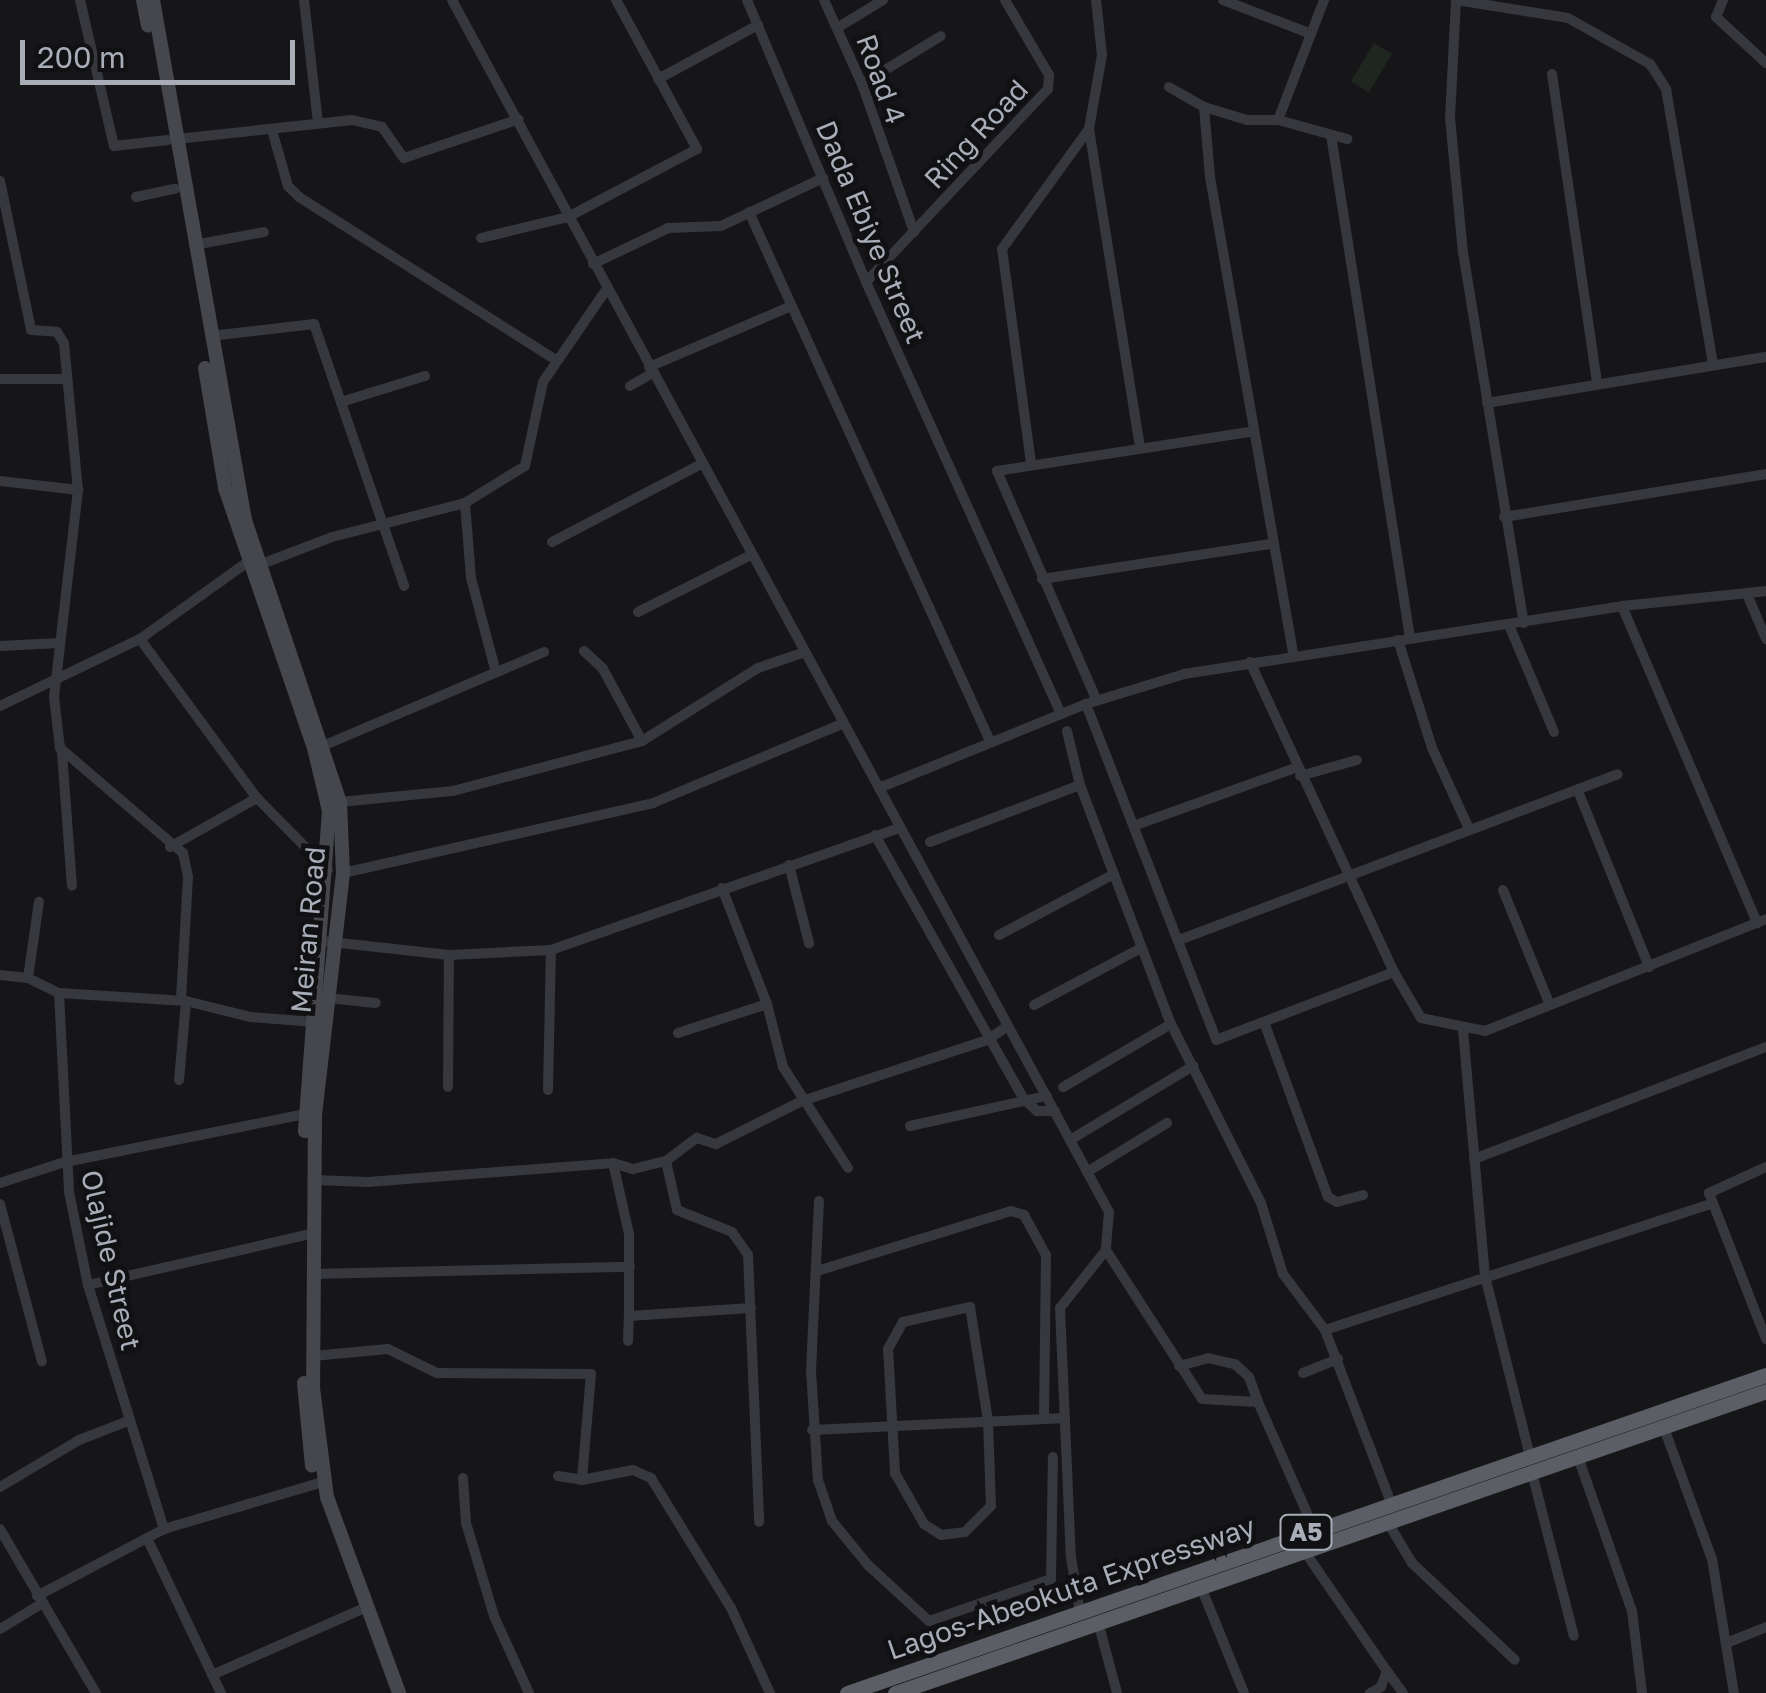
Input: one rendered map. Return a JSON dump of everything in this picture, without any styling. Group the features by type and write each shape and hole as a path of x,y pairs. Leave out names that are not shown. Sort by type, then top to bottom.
{"highway":[{"name":"Lagos-Abeokuta Expressway","path":"895,1693 1201,1588 1302,1548 1387,1522 1766,1375"},
{"name":"Lagos-Abeokuta Expressway","path":"848,1693 1390,1503 1531,1465 1578,1457 1766,1391"}],"main road":[{"name":"Meiran Road","path":"143,0 194,245 252,564 326,745 340,802 336,872 305,1114 312,1439 319,1483 390,1693"},
{"name":"Meiran Road","path":"153,0 175,189 225,488 324,781 336,872"},
{"name":"Meiran Road","path":"312,1439 314,1180 328,942"},
{"name":"Meiran Road","path":"319,1483 399,1693"}],"street":[{"path":"80,0 112,140 120,148 318,124 376,124 404,158 518,119"},
{"path":"304,0 318,124"},
{"path":"452,0 698,465 844,723 1108,1212 1106,1250 1179,1366 1213,1404 1258,1402"},
{"path":"481,238 568,218 697,150 616,0"},
{"name":"Dada Ebiye Street","path":"747,0 866,282 1062,714"},
{"name":"Road 4","path":"824,0 862,84 914,232"},
{"path":"837,28 883,0"},
{"name":"Ring Road","path":"866,282 1048,89 1049,75 1005,0"},
{"path":"1096,0 1102,55 1089,130 1140,447"},
{"path":"1223,0 1310,33"},
{"path":"1278,120 1324,0"},
{"path":"1524,623 1504,517 1455,182 1456,0 1568,18 1650,64 1666,89 1714,364"},
{"path":"1723,0 1716,17 1766,63"},
{"path":"658,79 758,24"},
{"path":"862,84 941,36"},
{"path":"1552,74 1597,382"},
{"path":"1169,87 1204,107 1247,120 1278,120 1347,139"},
{"path":"1204,107 1272,544 1294,656"},
{"path":"272,130 288,186 299,197 554,359"},
{"path":"1031,462 1002,249 1089,130"},
{"path":"1331,134 1404,639 1432,748 1468,829"},
{"path":"593,264 668,228 710,230 823,178"},
{"path":"0,181 23,307 31,330 62,336 67,379 78,490 59,643 60,680 54,697 60,748 68,767 72,886"},
{"path":"136,198 175,189"},
{"path":"749,212 990,741"},
{"path":"194,245 264,232"},
{"path":"0,706 140,639 252,564 465,503 525,466 537,399 554,359 606,290"},
{"path":"630,386 650,370 791,306"},
{"path":"210,336 314,324 386,523 404,586"},
{"path":"1487,402 1766,357"},
{"path":"341,402 424,376"},
{"path":"0,379 67,379"},
{"path":"1254,430 1005,466 995,478 1042,579 1091,702 1216,1040 1394,972"},
{"path":"552,542 698,465"},
{"path":"1504,517 1766,474"},
{"path":"0,481 78,490"},
{"path":"465,503 471,578 495,670"},
{"path":"1042,579 1272,544"},
{"path":"638,612 749,556"},
{"path":"879,788 1091,702 1250,662 1622,606 1766,591"},
{"path":"1747,594 1766,639"},
{"path":"1250,662 1298,772 1416,1014 1463,1030 1485,1031 1761,921 1622,606"},
{"path":"1509,624 1554,732"},
{"path":"140,639 257,798 336,872 653,803 844,723"},
{"path":"0,646 59,643"},
{"path":"584,651 604,670 642,741"},
{"path":"326,745 544,652"},
{"path":"340,802 453,790 642,741 758,668 802,653"},
{"path":"1067,731 1080,785 1171,1024 1262,1203 1283,1274 1325,1330 1390,1503"},
{"path":"60,748 170,847 183,854 188,877 180,1080"},
{"path":"1136,825 1298,772 1357,760"},
{"path":"1178,940 1618,774"},
{"path":"930,842 1080,785"},
{"path":"1578,791 1650,967"},
{"path":"170,847 257,798"},
{"path":"328,942 448,955 550,950 899,828"},
{"path":"874,835 987,1040 1024,1099 1037,1111 1055,1111"},
{"path":"789,866 808,943"},
{"path":"1000,935 1114,874"},
{"path":"722,888 768,1004 783,1067 848,1168"},
{"path":"1503,890 1550,1005"},
{"path":"28,978 39,902"},
{"path":"1034,1005 1141,948"},
{"path":"548,1090 550,950"},
{"path":"448,955 448,1087"},
{"path":"0,975 28,978 60,993 184,1000 250,1017 314,1022"},
{"name":"Olajide Street","path":"60,993 65,1162 88,1285 164,1529"},
{"path":"326,998 376,1003"},
{"path":"678,1033 768,1004"},
{"path":"1264,1022 1328,1196 1337,1202 1364,1195"},
{"path":"1062,1087 1171,1024"},
{"path":"314,1180 368,1182 613,1162 633,1169 666,1160 697,1138 716,1144 802,1101 987,1040 1008,1026"},
{"path":"1463,1030 1485,1276 1574,1636"},
{"path":"1474,1159 1766,1047"},
{"path":"1070,1140 1194,1066"},
{"path":"910,1126 1047,1096"},
{"path":"0,1183 65,1162 305,1114"},
{"path":"1087,1172 1168,1123"},
{"path":"666,1160 677,1210 726,1229 744,1246 751,1308 760,1522"},
{"path":"613,1162 630,1267 628,1340"},
{"path":"1766,1167 1709,1193 1766,1339"},
{"path":"819,1201 812,1430 832,1521 912,1611 928,1621 1051,1579 1052,1457"},
{"path":"1325,1330 1713,1203"},
{"path":"0,1204 42,1362"},
{"path":"818,1272 1012,1211 1024,1214 1046,1255 1044,1418"},
{"path":"88,1285 306,1235"},
{"path":"1080,1612 1065,1418 1062,1300 1106,1250"},
{"path":"313,1274 630,1267"},
{"path":"970,1306 988,1421 988,1515 966,1532 940,1534 924,1524 903,1493 891,1429 888,1349 895,1328 914,1316 970,1306"},
{"path":"630,1316 751,1308"},
{"path":"313,1356 388,1349 437,1373 591,1374 582,1480"},
{"path":"1179,1366 1208,1358 1234,1364 1249,1377 1314,1529"},
{"path":"1303,1373 1338,1360"},
{"path":"812,1430 1065,1418"},
{"path":"0,1487 79,1440 128,1421"},
{"path":"1664,1428 1712,1559 1729,1642 1734,1693"},
{"path":"1578,1457 1632,1611 1642,1693"},
{"path":"558,1476 582,1480 632,1470 651,1478 730,1608 770,1693"},
{"path":"463,1478 466,1523 494,1616 529,1693"},
{"path":"0,1629 39,1600 164,1529 319,1483"},
{"path":"1387,1522 1412,1564 1515,1660"},
{"path":"0,1529 96,1693"},
{"path":"148,1538 221,1693"},
{"path":"1302,1548 1403,1693"},
{"path":"1201,1588 1244,1693"},
{"path":"212,1675 360,1610"},
{"path":"1098,1622 1117,1693"},
{"path":"1729,1642 1766,1627"},
{"path":"1370,1693 1381,1688 1387,1672"}],"shaded area":[{"path":"1374,43 1392,54 1369,92 1351,82"}]}
